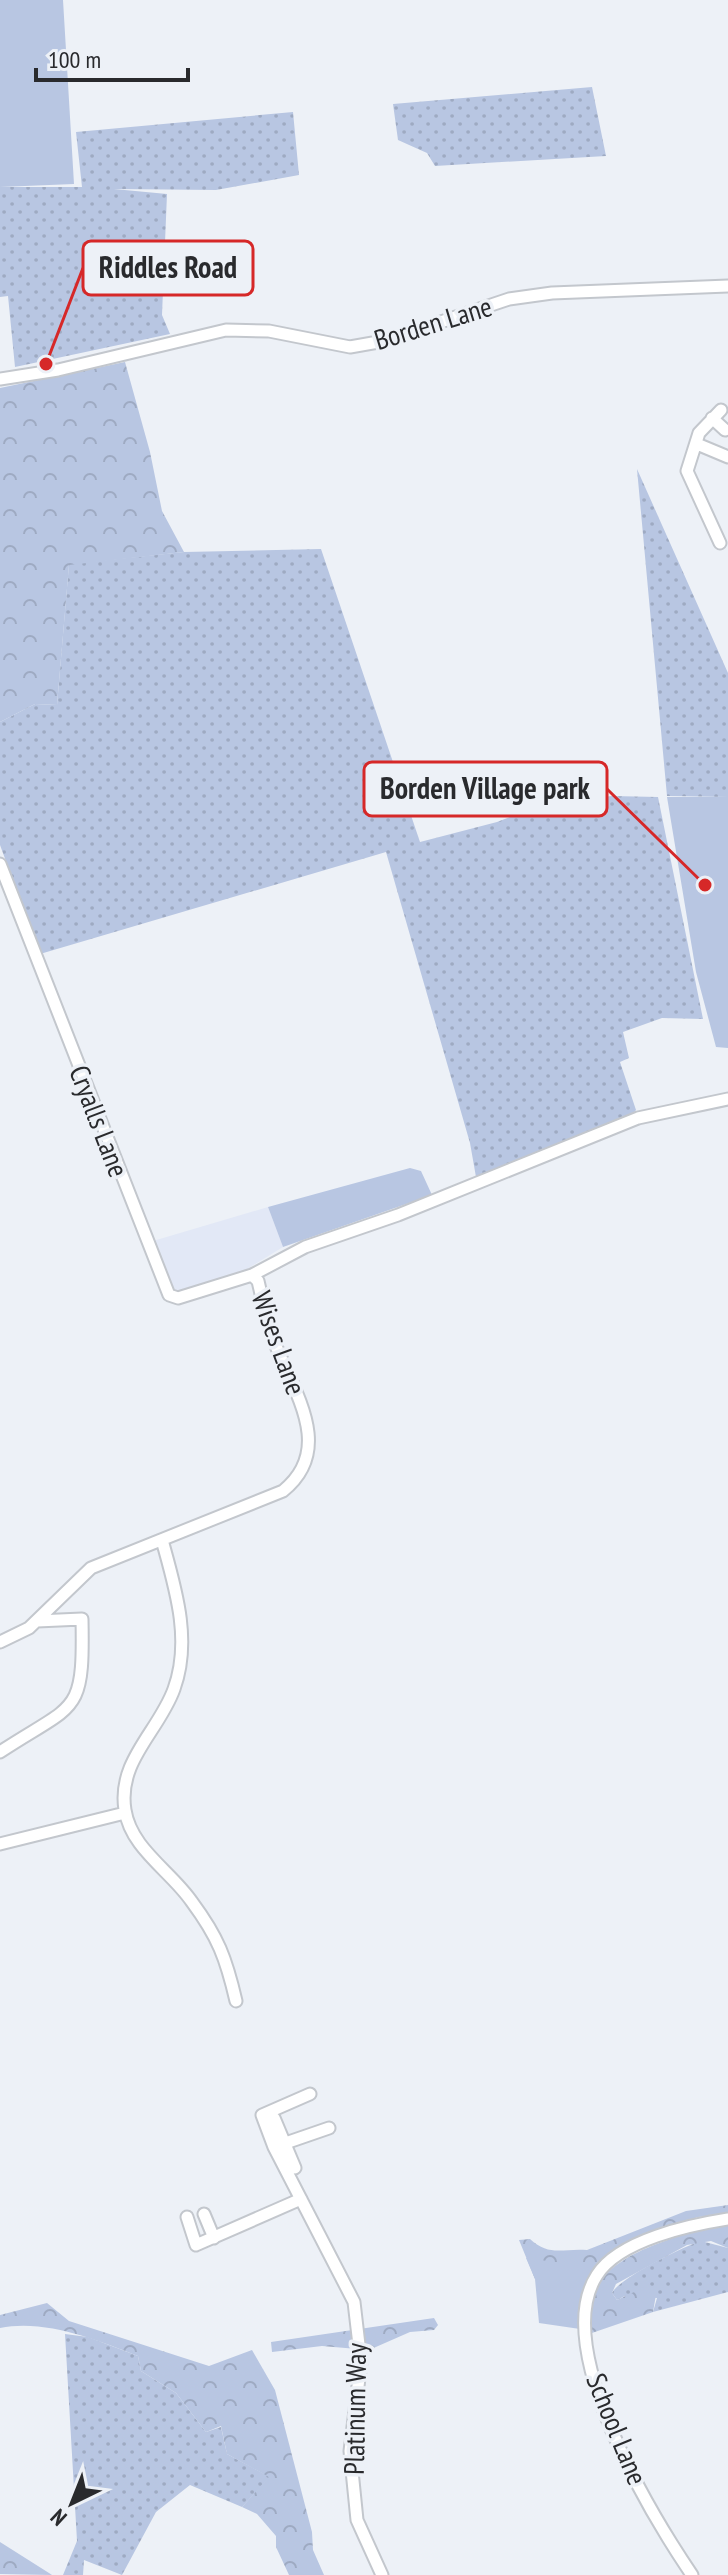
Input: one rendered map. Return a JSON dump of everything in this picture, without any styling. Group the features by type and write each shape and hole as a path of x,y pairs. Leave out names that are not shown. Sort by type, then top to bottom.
{"street":[{"name":"Borden Lane","path":"0,379 58,370 226,330 269,331 350,347 384,341 509,299 552,293 728,286"},
{"path":"719,543 687,471 699,433 716,414 725,430"},
{"path":"697,444 728,457"},
{"name":"Cryalls Lane","path":"0,864 169,1295 178,1298 252,1275"},
{"name":"Wises Lane","path":"0,1642 37,1621 91,1568 283,1491 299,1478 309,1454 305,1414 275,1342 258,1281 252,1275 305,1247 398,1215 638,1118 728,1099"},
{"path":"162,1540 181,1621 179,1673 163,1712 129,1767 124,1784 125,1813 132,1832 151,1858 191,1899 223,1949 236,2001"},
{"path":"0,1752 59,1716 71,1705 80,1688 82,1619 37,1621"},
{"path":"0,1844 125,1813"},
{"name":"Platinum Way","path":"310,2094 268,2116 301,2199 354,2302 361,2362 350,2451 357,2520 382,2575"},
{"path":"295,2168 279,2146 329,2128"},
{"path":"187,2217 196,2245 301,2199"},
{"path":"204,2214 214,2238"},
{"name":"School Lane","path":"692,2575 653,2514 598,2397 585,2315 590,2288 598,2272 618,2255 641,2242 698,2223 728,2219"}],"shaded area":[{"path":"268,1207 283,1247 242,1272 184,1293 173,1289 153,1241"}],"green space":[{"path":"0,0 63,0 74,184 0,187"},
{"path":"592,87 606,156 435,166 427,153 398,140 393,104"},
{"path":"293,112 299,175 216,190 114,189 167,194 162,315 170,334 15,367 8,296 0,297 0,187 82,187 76,132"},
{"path":"125,362 150,452 162,511 184,552 69,565 57,705 35,704 0,722 0,388"},
{"path":"637,469 728,673 728,797 667,796"},
{"path":"321,549 420,842 497,822 549,802 612,796 658,797 703,1019 662,1018 623,1032 629,1058 620,1062 636,1110 633,1114 476,1177 470,1143 386,852 40,954 0,845 0,722 35,704 57,705 69,564 184,552"},
{"path":"667,797 728,797 728,1048 716,1047 696,972"},
{"path":"410,1168 421,1171 432,1195 283,1247 268,1207"},
{"path":"728,2205 728,2215 698,2217 641,2239 596,2268 535,2279 519,2240 530,2239 550,2250 587,2250 686,2211"},
{"path":"728,2224 728,2248 711,2241 687,2245 616,2284 612,2293 617,2300 649,2285 657,2289 653,2312 589,2334 595,2290 604,2276 617,2265 650,2246"},
{"path":"701,2241 728,2248 728,2292 653,2312 657,2298 625,2296 617,2300 612,2293 638,2272"},
{"path":"526,2258 596,2268 584,2290 580,2329 539,2323 535,2279"},
{"path":"47,2303 69,2321 209,2366 252,2350 275,2390 312,2532 313,2550 324,2575 289,2575 276,2547 276,2536 257,2514 242,2507 269,2477 227,2454 221,2426 206,2432 176,2393 141,2371 138,2356 53,2329 35,2326 0,2328 0,2315"},
{"path":"434,2318 438,2325 434,2330 410,2332 369,2350 322,2346 272,2352 271,2342"},
{"path":"65,2334 88,2337 138,2356 141,2371 176,2393 206,2432 221,2427 227,2454 270,2477 242,2507 190,2485 156,2512 122,2575 84,2560 83,2575 63,2575 77,2541"},
{"path":"0,2542 49,2573 52,2575 0,2574"}],"place":[{"name":"Riddles Road","path":"46,364"},
{"name":"Borden Village park","path":"705,885"}]}
